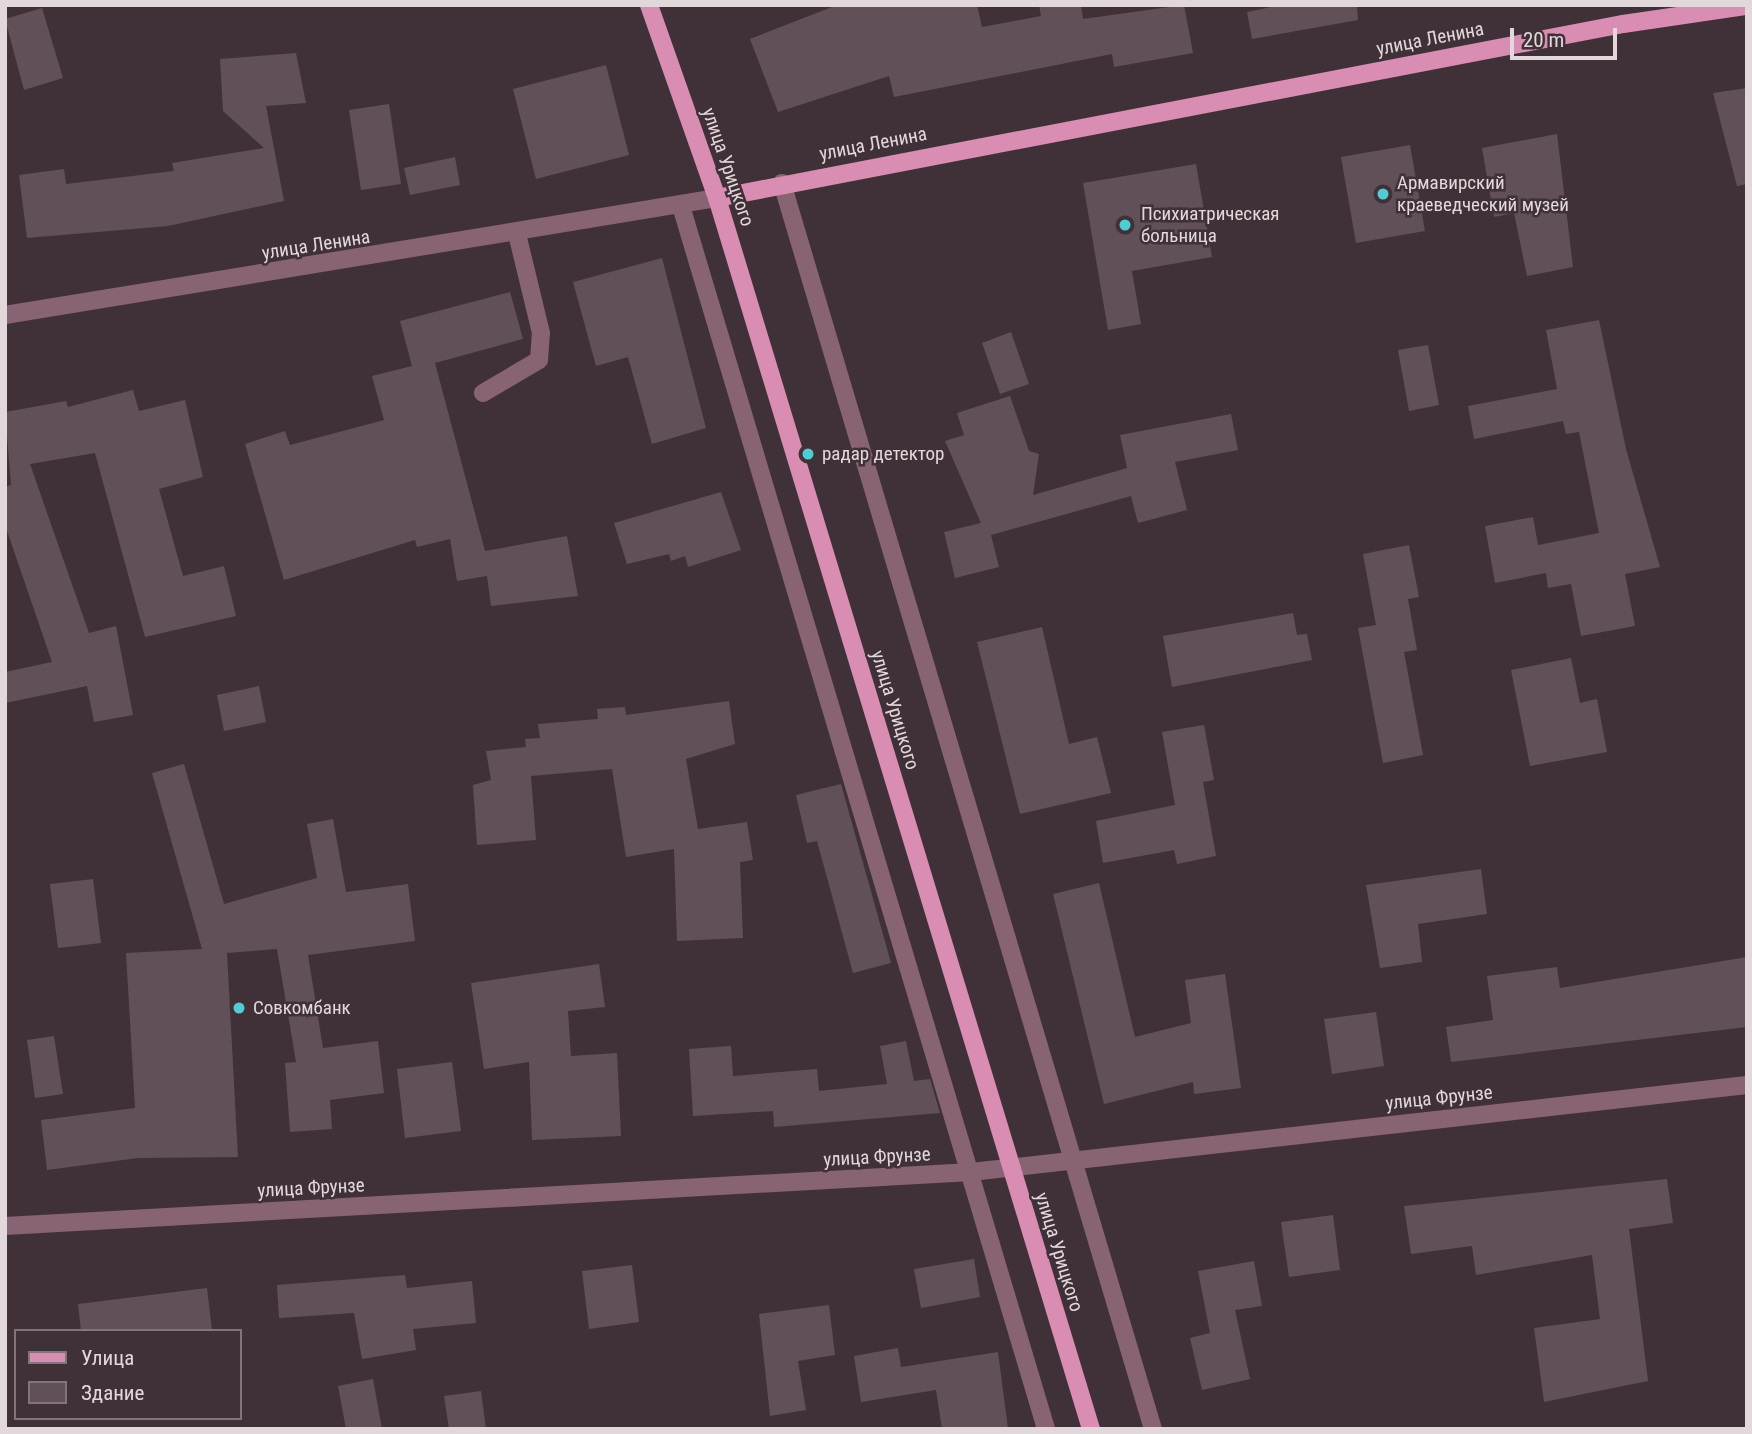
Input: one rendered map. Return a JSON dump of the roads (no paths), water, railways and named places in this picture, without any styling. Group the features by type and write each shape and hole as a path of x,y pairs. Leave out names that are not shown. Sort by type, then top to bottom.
{"main road":[{"name":"улица Урицкого","path":"649,5 717,198 1091,1429"},
{"name":"улица Ленина","path":"717,198 782,183 1747,6"}],"street":[{"name":"улица Урицкого","path":"782,183 1153,1429"},
{"name":"улица Ленина","path":"5,315 517,234 717,198"},
{"path":"681,206 1046,1429"},
{"path":"482,393 539,360 541,333 517,234"},
{"name":"улица Фрунзе","path":"5,1226 971,1172 1747,1085"}],"place":[{"name":"Армавирский краеведческий музей","path":"1383,194"},
{"name":"Психиатрическая больница","path":"1125,225"},
{"name":"радар детектор","path":"808,454"},
{"name":"Совкомбанк","path":"239,1008"}]}
